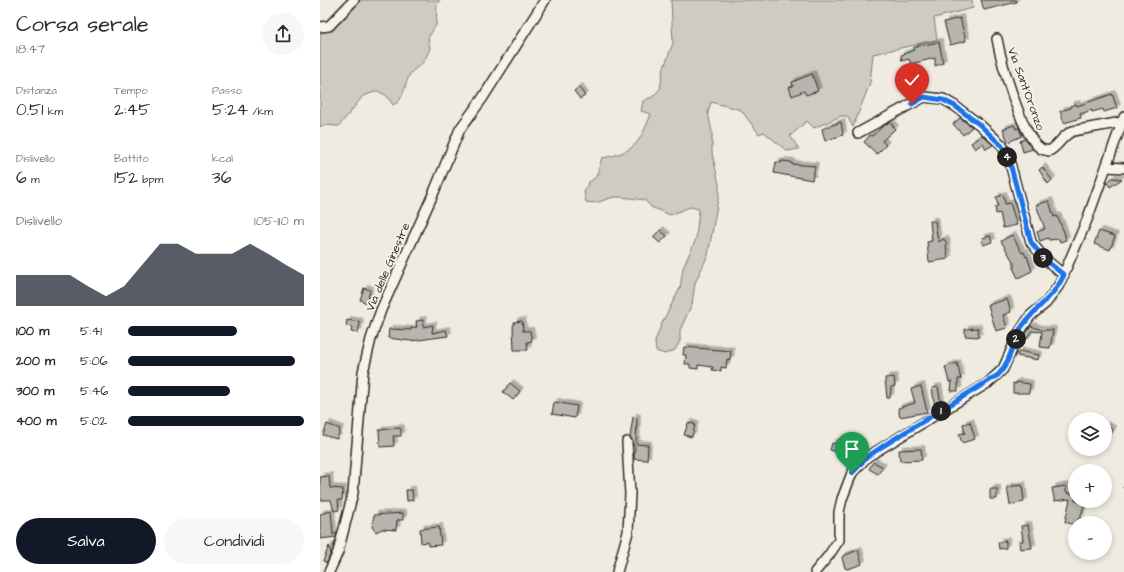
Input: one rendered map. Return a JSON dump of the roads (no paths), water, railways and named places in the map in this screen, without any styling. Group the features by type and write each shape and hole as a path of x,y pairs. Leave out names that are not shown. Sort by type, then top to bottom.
{"street":[{"path":"320,27 329,26 354,0"},
{"name":"Via delle Ginestre","path":"329,572 338,552 353,493 363,372 373,332 399,268 434,192 460,129 482,99 545,0"},
{"name":"Via Sant'Oronzo","path":"997,40 1000,57 1020,113 1031,138 1040,148 1049,151 1055,148 1066,134 1123,119"},
{"path":"858,133 924,97 943,100 955,106 980,125 1002,146 1010,163 1031,242 1044,259 1064,275"},
{"name":"Via Sant'Oronzo","path":"815,572 839,540 839,512 842,499 852,473 867,457 883,446 998,375 1004,369 1019,333 1030,316 1046,303 1054,293 1064,275 1107,167 1123,119"},
{"path":"1107,167 1124,168"},
{"path":"617,572 628,532 630,494 627,442"}]}
